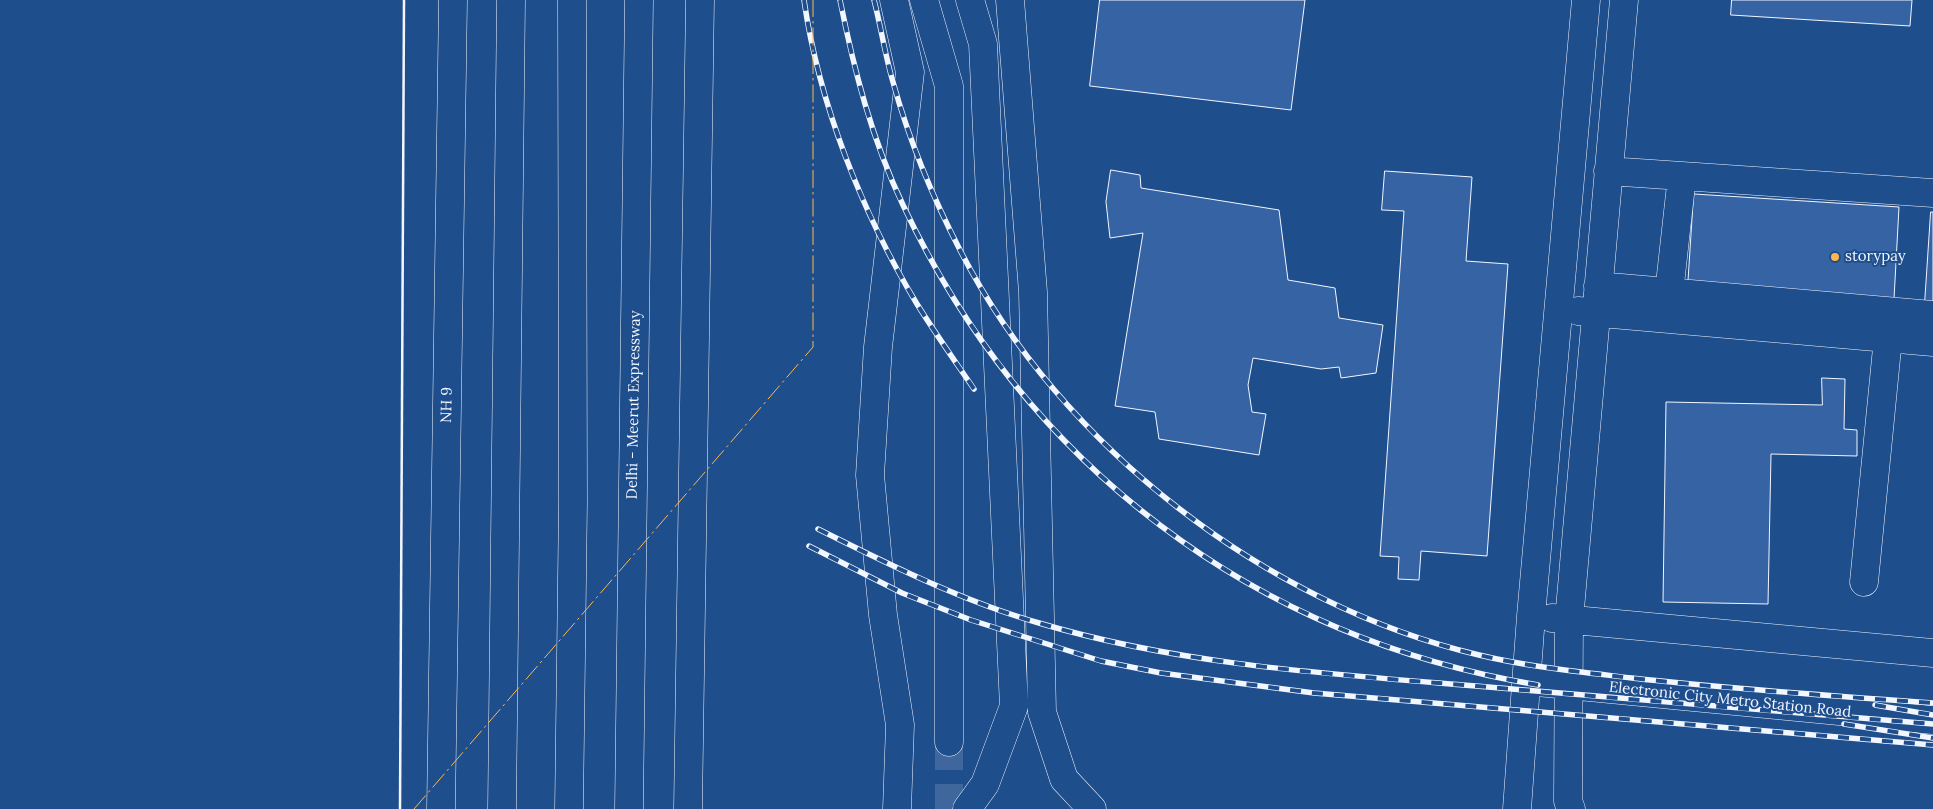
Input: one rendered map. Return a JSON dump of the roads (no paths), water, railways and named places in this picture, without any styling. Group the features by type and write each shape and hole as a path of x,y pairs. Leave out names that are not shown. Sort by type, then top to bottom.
{"main road":[{"name":"NH 9","path":"442,809 453,0"},
{"path":"502,809 511,0"},
{"path":"569,809 573,502 572,0"},
{"name":"Delhi - Meerut Expressway","path":"629,809 639,0"},
{"path":"688,809 700,0"},
{"path":"894,0 910,72 878,347 870,475 883,615 900,725 897,809"},
{"path":"924,0 949,86 949,742"},
{"path":"967,809 985,784 1014,706 983,44 970,0"},
{"path":"1010,0 1033,292 1042,712 1064,779 1092,809"},
{"path":"1517,809 1531,616 1586,0"},
{"path":"1571,809 1568,801 1569,620 1624,0"},
{"path":"1608,171 1933,193"},
{"path":"1669,293 1682,176"},
{"path":"1598,286 1933,315"},
{"path":"1559,310 1933,342"},
{"path":"1864,582 1888,338"},
{"path":"1531,616 1933,653"},
{"name":"Electronic City Metro Station Road","path":"1527,682 1568,684 1933,720"}],"tunnel":[{"path":"949,742 949,809"}],"railway":[{"path":"804,0 820,79 846,158 861,196 897,270 917,304 974,389"},
{"path":"840,0 865,104 882,155 903,205 954,299 1014,384 1083,459 1160,525 1245,581 1336,627 1434,662 1538,685"},
{"path":"874,0 893,82 906,125 923,168 961,252 1003,323 1054,390 1113,452 1178,508 1248,557 1322,598 1400,631 1479,655 1555,669 1632,678 1782,692 1933,703"},
{"path":"818,529 899,569 982,604 1039,623 1147,649 1256,666 1311,672 1933,724"},
{"path":"809,546 902,593 971,620 1101,661 1161,673 1314,693 1933,745"},
{"path":"1875,705 1933,715"},
{"path":"1844,724 1933,738"}],"place":[{"name":"storypay","path":"1835,257"}]}
